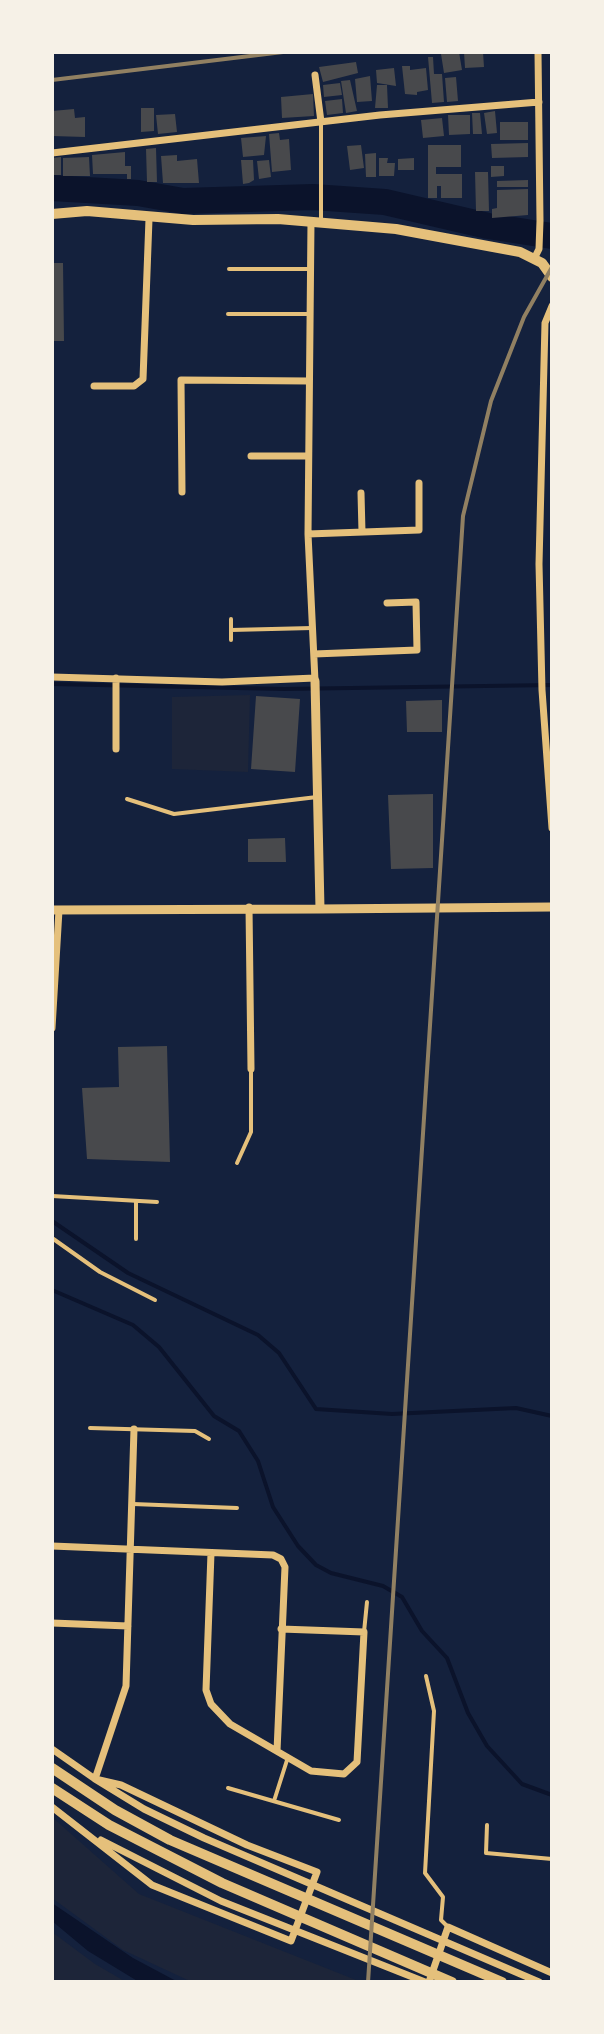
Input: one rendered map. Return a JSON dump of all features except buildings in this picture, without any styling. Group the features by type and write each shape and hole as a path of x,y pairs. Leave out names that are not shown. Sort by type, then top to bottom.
{"main road":[{"path":"52,214 87,211 149,219 316,222 396,229 537,253 552,277"},
{"path":"52,1768 115,1810 170,1840 502,1982"},
{"path":"52,1788 109,1825 222,1883 452,1982"}],"street":[{"path":"537,253 540,221 538,52"},
{"path":"315,75 321,122"},
{"path":"52,153 321,122 539,102"},
{"path":"94,386 134,386 143,379 149,219"},
{"path":"316,222 310,269 308,534 320,909"},
{"path":"552,306 545,323 539,564 541,675 552,828"},
{"path":"182,492 181,380 309,381"},
{"path":"542,435 552,436"},
{"path":"251,456 308,456"},
{"path":"308,534 419,530 419,483"},
{"path":"361,493 362,532"},
{"path":"314,654 417,650 416,602 387,603"},
{"path":"52,677 222,682 315,680"},
{"path":"116,680 116,749"},
{"path":"249,907 251,1069"},
{"path":"52,1028 56,910 552,907"},
{"path":"95,1779 126,1686 134,1429"},
{"path":"52,1546 273,1555 281,1559 285,1567 277,1751"},
{"path":"211,1553 206,1690 211,1704 230,1724 311,1771 344,1774 357,1762 364,1632 281,1629"},
{"path":"52,1623 128,1626"},
{"path":"52,1749 144,1809 539,1982"},
{"path":"52,1807 152,1885 291,1941 317,1872 247,1845 121,1785 95,1779"},
{"path":"85,1832 159,1872 276,1923 427,1982 448,1927 552,1973"}],"lane":[{"path":"316,222 321,209 321,122"},
{"path":"229,269 310,269"},
{"path":"228,314 310,314"},
{"path":"231,619 231,640"},
{"path":"231,630 312,628"},
{"path":"127,799 174,814 317,797"},
{"path":"237,1163 251,1132 251,1069"},
{"path":"52,1196 157,1202"},
{"path":"136,1201 136,1239"},
{"path":"52,1238 100,1272 155,1300"},
{"path":"90,1428 195,1431 209,1439"},
{"path":"133,1504 237,1508"},
{"path":"364,1632 367,1602"},
{"path":"426,1676 434,1711 425,1873 443,1897 441,1920 448,1927"},
{"path":"274,1801 288,1757"},
{"path":"228,1788 339,1820"},
{"path":"487,1825 486,1853 552,1859"}],"shaded area":[{"path":"250,695 248,772 172,769 172,697"},
{"path":"52,1817 139,1894 361,1982 192,1982 123,1950 52,1898"},
{"path":"52,1903 133,1958 178,1982 139,1982 88,1951 52,1921"},
{"path":"52,1932 95,1964 126,1982 52,1982"}],"waterway":[{"path":"52,188 138,193 183,201 313,197 385,202 488,226 552,236"},
{"path":"52,684 284,689 552,685"},
{"path":"52,1221 128,1273 258,1335 279,1353 316,1409 392,1414 516,1408 552,1416"},
{"path":"52,1290 133,1325 159,1347 214,1416 239,1431 258,1461 273,1507 298,1546 316,1565 331,1573 383,1586 402,1597 422,1631 447,1658 468,1713 487,1746 522,1784 552,1795"}],"railway":[{"path":"52,80 283,52"},
{"path":"368,1982 463,516 491,401 524,317 552,267"}]}
